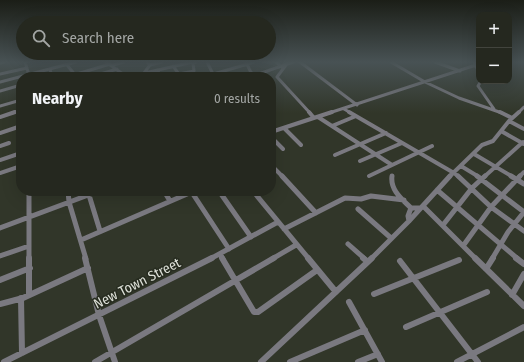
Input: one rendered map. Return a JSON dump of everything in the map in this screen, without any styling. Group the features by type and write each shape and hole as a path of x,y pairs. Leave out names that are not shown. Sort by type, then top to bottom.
{"street":[{"path":"0,82 14,79"},
{"path":"279,79 316,118 332,126 392,164"},
{"path":"322,79 357,105"},
{"path":"420,79 459,98 494,109 524,128"},
{"path":"276,131 435,79"},
{"path":"479,84 478,86 494,109"},
{"path":"0,91 16,86"},
{"path":"0,106 16,101"},
{"path":"261,362 409,222 445,181 482,145 494,141 511,119 524,107"},
{"path":"344,109 454,173 491,207 524,231"},
{"path":"0,117 16,112"},
{"path":"332,126 356,116"},
{"path":"0,133 16,128"},
{"path":"284,128 301,145"},
{"path":"442,225 459,207 472,188 524,143 501,131"},
{"path":"335,155 386,134"},
{"path":"276,142 283,149"},
{"path":"0,146 9,143"},
{"path":"360,161 402,143"},
{"path":"369,176 432,146"},
{"path":"474,154 497,166 524,184"},
{"path":"0,160 16,155"},
{"path":"461,166 524,212 513,222 501,246 486,269"},
{"path":"0,173 16,168"},
{"path":"276,170 316,213"},
{"path":"463,246 501,194 524,172"},
{"path":"392,176 391,183 396,194 411,208"},
{"path":"437,190 459,207 501,246 524,264"},
{"path":"29,295 30,196"},
{"path":"68,196 81,240 99,315 115,362"},
{"path":"0,228 86,196"},
{"path":"89,196 100,231"},
{"path":"167,196 170,201"},
{"path":"81,240 181,196"},
{"path":"195,196 229,249"},
{"path":"222,196 251,237"},
{"path":"257,196 336,292"},
{"path":"284,229 345,198 361,199 371,196 404,200"},
{"path":"411,208 422,207 524,306"},
{"path":"409,222 408,216 411,208"},
{"path":"358,209 392,238"},
{"name":"New Town Street","path":"4,362 220,254 278,222"},
{"path":"348,244 368,262"},
{"path":"95,362 296,245"},
{"path":"0,256 29,246"},
{"path":"220,254 254,312 258,312 317,270"},
{"path":"374,294 459,260"},
{"path":"400,261 441,312 478,362"},
{"path":"0,280 30,268"},
{"path":"0,304 29,295 88,268"},
{"path":"512,295 524,274"},
{"path":"406,327 487,292"},
{"path":"21,298 22,353"},
{"path":"349,302 382,362"},
{"path":"457,362 524,327"},
{"path":"290,362 365,330"},
{"path":"358,362 378,354"}]}
